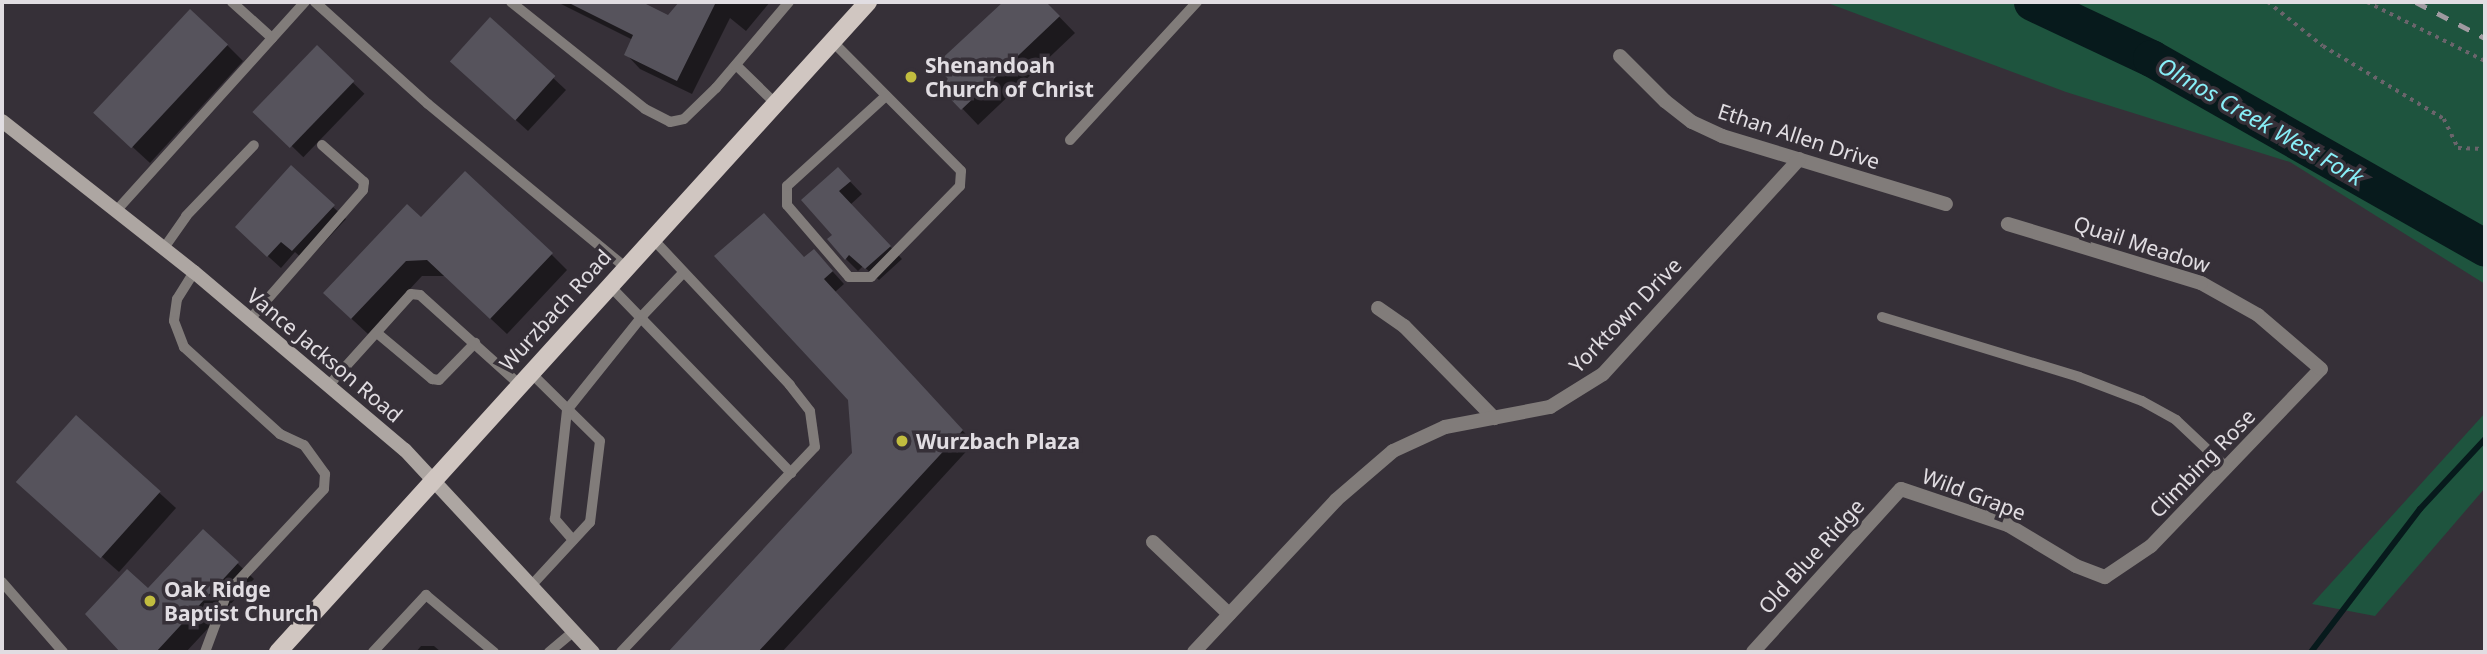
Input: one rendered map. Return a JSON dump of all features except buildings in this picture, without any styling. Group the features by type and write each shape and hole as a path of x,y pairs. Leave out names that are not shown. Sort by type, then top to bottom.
{"main road":[{"name":"Wurzbach Road","path":"284,650 433,478 868,2"},
{"name":"Vance Jackson Road","path":"2,121 251,318 433,478 593,652"}],"street":[{"name":"Ethan Allen Drive","path":"1620,56 1692,122 1722,136 1946,204"},
{"name":"Yorktown Drive","path":"1194,652 1336,500 1393,451 1446,427 1550,407 1603,374 1799,159"},
{"name":"Quail Meadow","path":"2008,224 2201,283 2258,315 2321,369"},
{"path":"1378,308 1405,326 1494,418"},
{"name":"Climbing Rose","path":"2105,577 2151,546 2321,369"},
{"name":"Wild Grape","path":"1901,489 2008,525 2076,566 2105,577"},
{"name":"Old Blue Ridge","path":"1753,652 1901,489"},
{"path":"1153,542 1229,614"}],"lane":[{"path":"232,2 272,37"},
{"path":"116,211 305,2"},
{"path":"315,2 428,104 625,267"},
{"path":"511,2 645,109 670,122 684,119 736,65 789,2"},
{"path":"1070,140 1197,2"},
{"path":"832,41 961,171 960,187 870,277 849,277 787,205 787,187 886,96"},
{"path":"736,65 775,103"},
{"path":"164,248 186,216 254,145"},
{"path":"251,318 363,190 364,182 322,145"},
{"path":"621,652 815,447 810,411 652,238"},
{"path":"194,272 177,299 174,321 184,347 280,434 304,445 325,474 324,489 227,593 205,652"},
{"path":"573,540 555,519 567,410 643,315 684,272"},
{"path":"609,285 643,315 791,473"},
{"path":"329,385 411,294 420,295 475,343 567,410 600,441 590,522 531,586"},
{"path":"1882,317 2079,377 2141,401 2176,420 2227,468"},
{"path":"377,333 432,379 439,380 475,343"},
{"path":"2,582 63,652"},
{"path":"373,652 426,594 494,652"},
{"path":"550,652 573,632"}],"path":[{"path":"2268,2 2323,46 2444,119 2458,148 2485,149"},
{"path":"2367,2 2485,61"}],"green space":[{"path":"1825,2 2485,2 2485,284 2290,162 2066,92"},
{"path":"2485,413 2485,488 2375,616 2312,604"}],"waterway":[{"name":"Olmos Creek West Fork","path":"2032,2 2151,58 2485,248"},
{"path":"2311,652 2420,509 2485,439"}],"railway":[{"path":"2416,2 2485,38"}],"place":[{"name":"Shenandoah Church of Christ","path":"911,77"},
{"name":"Wurzbach Plaza","path":"902,441"},
{"name":"Oak Ridge Baptist Church","path":"150,601"}]}
